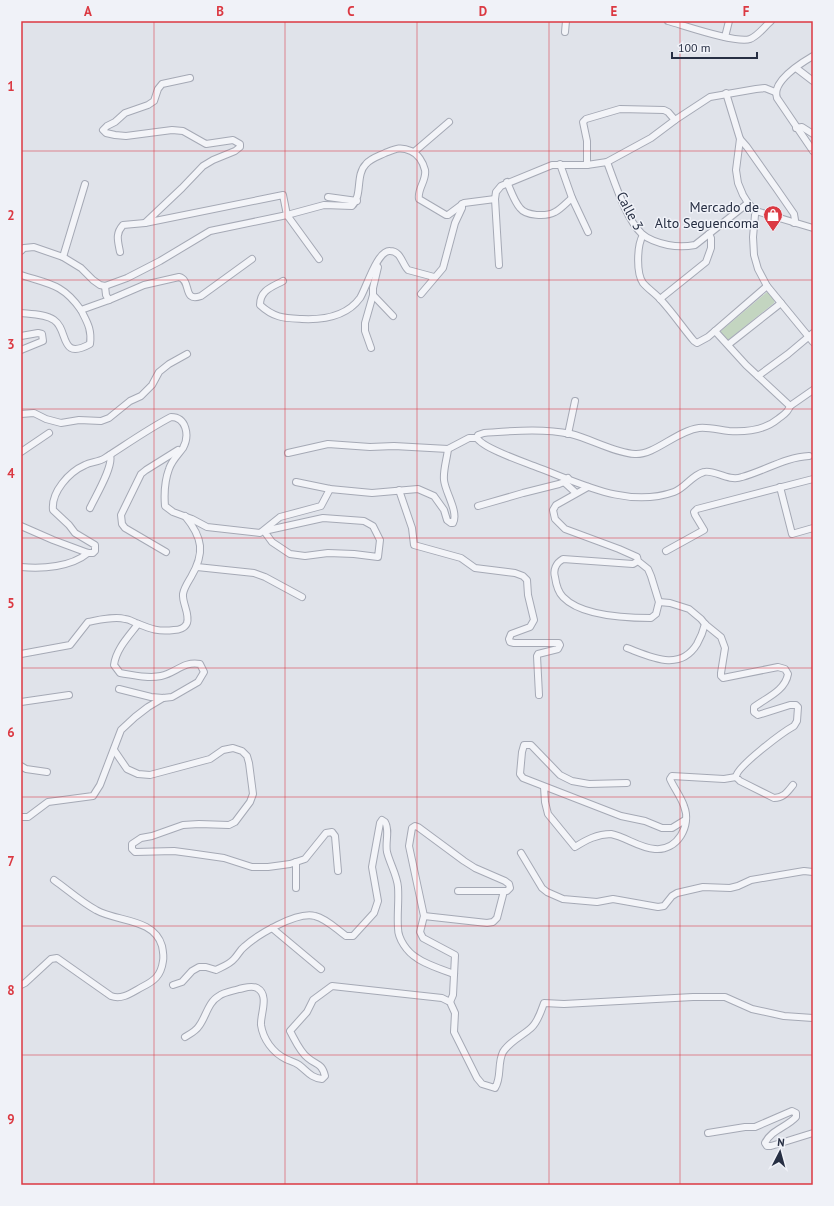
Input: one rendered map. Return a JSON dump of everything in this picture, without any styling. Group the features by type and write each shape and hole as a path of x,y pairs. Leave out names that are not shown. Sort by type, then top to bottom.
{"street":[{"path":"565,32 566,21"},
{"path":"668,21 740,40 750,39 755,36 771,21"},
{"path":"692,28 693,21"},
{"path":"725,37 729,21"},
{"path":"813,56 796,68 780,83 775,92 777,98 796,128 813,151"},
{"path":"796,68 813,81"},
{"path":"145,222 182,188 203,166 235,151 240,147 240,144 233,140 206,144 183,131 172,130 126,136 106,133 103,130 106,126 115,122 125,113 148,105 154,101 158,89 162,84 190,78"},
{"path":"499,266 495,199 498,190 507,182 552,165 587,165 607,162 651,138 710,97 726,93 765,88 775,92"},
{"path":"726,93 740,139 736,170 738,183 748,203 756,211 813,228"},
{"path":"587,165 587,141 584,120 626,109 664,110 668,112 675,120"},
{"path":"414,152 449,122"},
{"path":"796,128 802,127 813,134"},
{"path":"740,139 747,146 794,214 794,222"},
{"path":"21,251 24,248 34,247 63,256 81,268 100,285 105,286 127,278 160,261 210,231 287,215 324,205 352,206 357,201 362,170 365,164 375,157 398,147 414,152 422,161 425,170 424,181 418,194 419,199 446,215 462,204 471,201 495,199"},
{"name":"Calle 3","path":"607,162 629,215 643,235 658,243 686,247 695,245 748,203"},
{"path":"560,164 572,198 588,232"},
{"path":"507,182 520,209 526,213 551,214 556,212 572,198"},
{"path":"63,256 85,184"},
{"path":"120,252 117,237 118,230 123,225 283,195 287,215 319,259"},
{"path":"328,197 357,201"},
{"path":"420,294 443,268 462,204"},
{"path":"756,211 753,237 754,255 758,269 767,286 811,335 813,342"},
{"path":"660,299 706,262 711,248 711,238 709,234"},
{"path":"643,235 639,244 639,271 642,282 660,299 697,343 715,331 767,286"},
{"path":"283,281 264,292 260,298 260,305 268,312 279,317 316,320 330,317 351,306 360,298 367,280 384,253 391,251 398,255 408,270 434,277"},
{"path":"81,310 110,300 144,285 179,277 185,280 189,295 192,298 196,298 201,296 252,259"},
{"path":"371,348 365,331 365,323 373,295 373,288 378,267 376,265"},
{"path":"21,275 57,286 66,292 81,310 88,325 91,334 90,344 81,348 71,348 66,344 59,325 55,320 49,317 21,312"},
{"path":"105,286 106,295 110,300"},
{"path":"373,295 393,316"},
{"path":"729,344 781,303"},
{"path":"715,331 729,344 746,364 790,406"},
{"path":"21,336 38,332 42,334 43,341 21,350"},
{"path":"758,376 811,335"},
{"path":"21,414 34,413 51,421 61,423 79,420 101,421 109,418 130,401 141,396 152,384 159,372 169,364 187,354"},
{"path":"477,438 478,435 484,433 544,430 568,434 634,454 641,454 653,449 682,432 691,429 716,428 729,431 759,429 766,427 788,411 790,406 813,390"},
{"path":"568,434 575,401"},
{"path":"21,526 53,540 88,553 93,553 95,551 95,545 75,533 53,510 52,503 54,497 68,477 75,471 110,455 171,416 180,419 186,430 186,440 169,469 164,493 165,506 172,512 185,516 207,527 256,533 260,533 264,531 323,518 364,521 373,526 380,540 378,557 328,553 305,556 290,554 272,542 264,531"},
{"path":"21,452 49,434"},
{"path":"288,453 328,444 370,447 394,446 448,449 469,438 477,438 487,446 566,480 609,494 638,497 656,496 676,491 696,475 707,471 727,478 741,478 790,460 810,456"},
{"path":"166,552 125,528 122,524 121,515 141,474 183,447"},
{"path":"296,482 330,489 372,493 418,489 434,496 444,510 447,520 453,523 455,516 454,511 444,481 448,449"},
{"path":"90,508 109,468 111,458 110,455"},
{"path":"666,551 704,530 694,512 697,509 813,479"},
{"path":"566,480 576,493"},
{"path":"478,506 566,480"},
{"path":"588,487 559,503 554,508 553,513 555,519 565,529 619,548 636,557 638,561 648,569 659,602 656,614 650,618 602,615 569,602 558,591 554,573 558,563 563,560 633,564 638,561"},
{"path":"780,487 792,534 813,528"},
{"path":"264,531 280,517 321,506 330,489"},
{"path":"399,490 412,528 414,545 461,558 475,568 515,573 523,576 527,580 528,595 534,620 530,627 511,634 509,639 510,642 555,642 559,643 560,646 558,649 538,654 537,656 539,695"},
{"path":"21,654 70,644 88,622 124,618 161,632 177,630 184,627 187,623 187,614 184,606 183,594 200,555 200,541 192,525 185,516"},
{"path":"21,567 36,568 64,564 82,559 88,553"},
{"path":"196,567 254,573 265,577 302,597"},
{"path":"659,602 670,603 689,609 701,618 705,624 721,638 724,643 721,673 723,678 778,667 783,668 787,672 787,678 774,695 753,709 755,714 758,715 790,704 796,705 798,707 797,721 794,726 763,749 740,769 736,774 736,777"},
{"path":"119,688 151,697 172,697 198,682 204,672 200,664 194,663 180,666 163,676 149,678 120,673 114,665 115,657 126,639 138,624"},
{"path":"627,648 661,660 676,660 690,652 695,647 703,634 705,624"},
{"path":"21,702 69,695"},
{"path":"21,817 28,817 48,802 93,796 100,785 122,730 135,717 163,698"},
{"path":"627,784 589,784 572,780 560,775 531,745 524,745 520,774 524,778 621,816 645,821 662,828 672,828 686,820"},
{"path":"114,750 127,769 138,774 150,775 210,760 222,750 233,748 242,751 247,756 250,763 253,794 250,802 236,822 229,825 183,825 152,836 141,838 132,844 132,849 135,852 168,851 189,853 224,858 252,867 268,867 305,859 326,833 332,832 335,836 338,871"},
{"path":"21,766 26,769 47,772"},
{"path":"544,787 544,802 548,814 575,847 589,839 603,834 611,834 643,846 660,849 671,846 679,838 684,832 686,820 684,806 670,779 672,776 724,779 736,777"},
{"path":"736,777 740,781 774,798 784,796 793,785"},
{"path":"173,985 182,982 192,970 199,967 206,967 216,970 228,964 234,959 242,948 272,928 306,915 325,920 346,936 353,936 374,913 378,902 372,867 380,823 382,820 387,826 387,853 395,873 398,887 398,930 400,938 405,946 417,958 454,974"},
{"path":"458,891 507,891 510,888 509,884 476,868 452,853 418,827 415,826 412,828 409,846 424,916 420,932 423,938 455,955 453,995 450,1002 454,1013 454,1032 462,1051 482,1084 495,1088 499,1082 500,1061 503,1052 509,1045 532,1027 544,1003 564,1004 693,997 725,997 752,1009 784,1016 813,1018"},
{"path":"521,853 542,888 547,892 563,899 597,902 613,899 658,907 664,906 672,896 677,893 703,887 730,888 751,880 804,871 813,872"},
{"path":"296,862 296,888"},
{"path":"21,985 51,959 57,958 116,998 123,997 154,981 159,975 162,967 164,957 159,937 148,927 96,910 54,880"},
{"path":"424,916 487,923 493,922 496,918 504,891"},
{"path":"272,928 321,969"},
{"path":"185,1037 199,1027 213,1001 219,995 249,987 256,988 261,992 264,1000 261,1025 265,1038 274,1052 284,1058 296,1062 316,1079 322,1079 324,1076 323,1069 317,1063 307,1058 297,1045 290,1031 307,1012 313,1000 332,986 442,998 450,1002"},
{"path":"708,1133 745,1127 755,1127 792,1112 796,1113 796,1117 793,1121 768,1136 765,1143 767,1146 813,1133"}],"green space":[{"path":"767,292 775,300 774,303 728,340 725,339 721,334 721,331"}],"place":[{"name":"Mercado de Alto Seguencoma","path":"773,232"}]}
